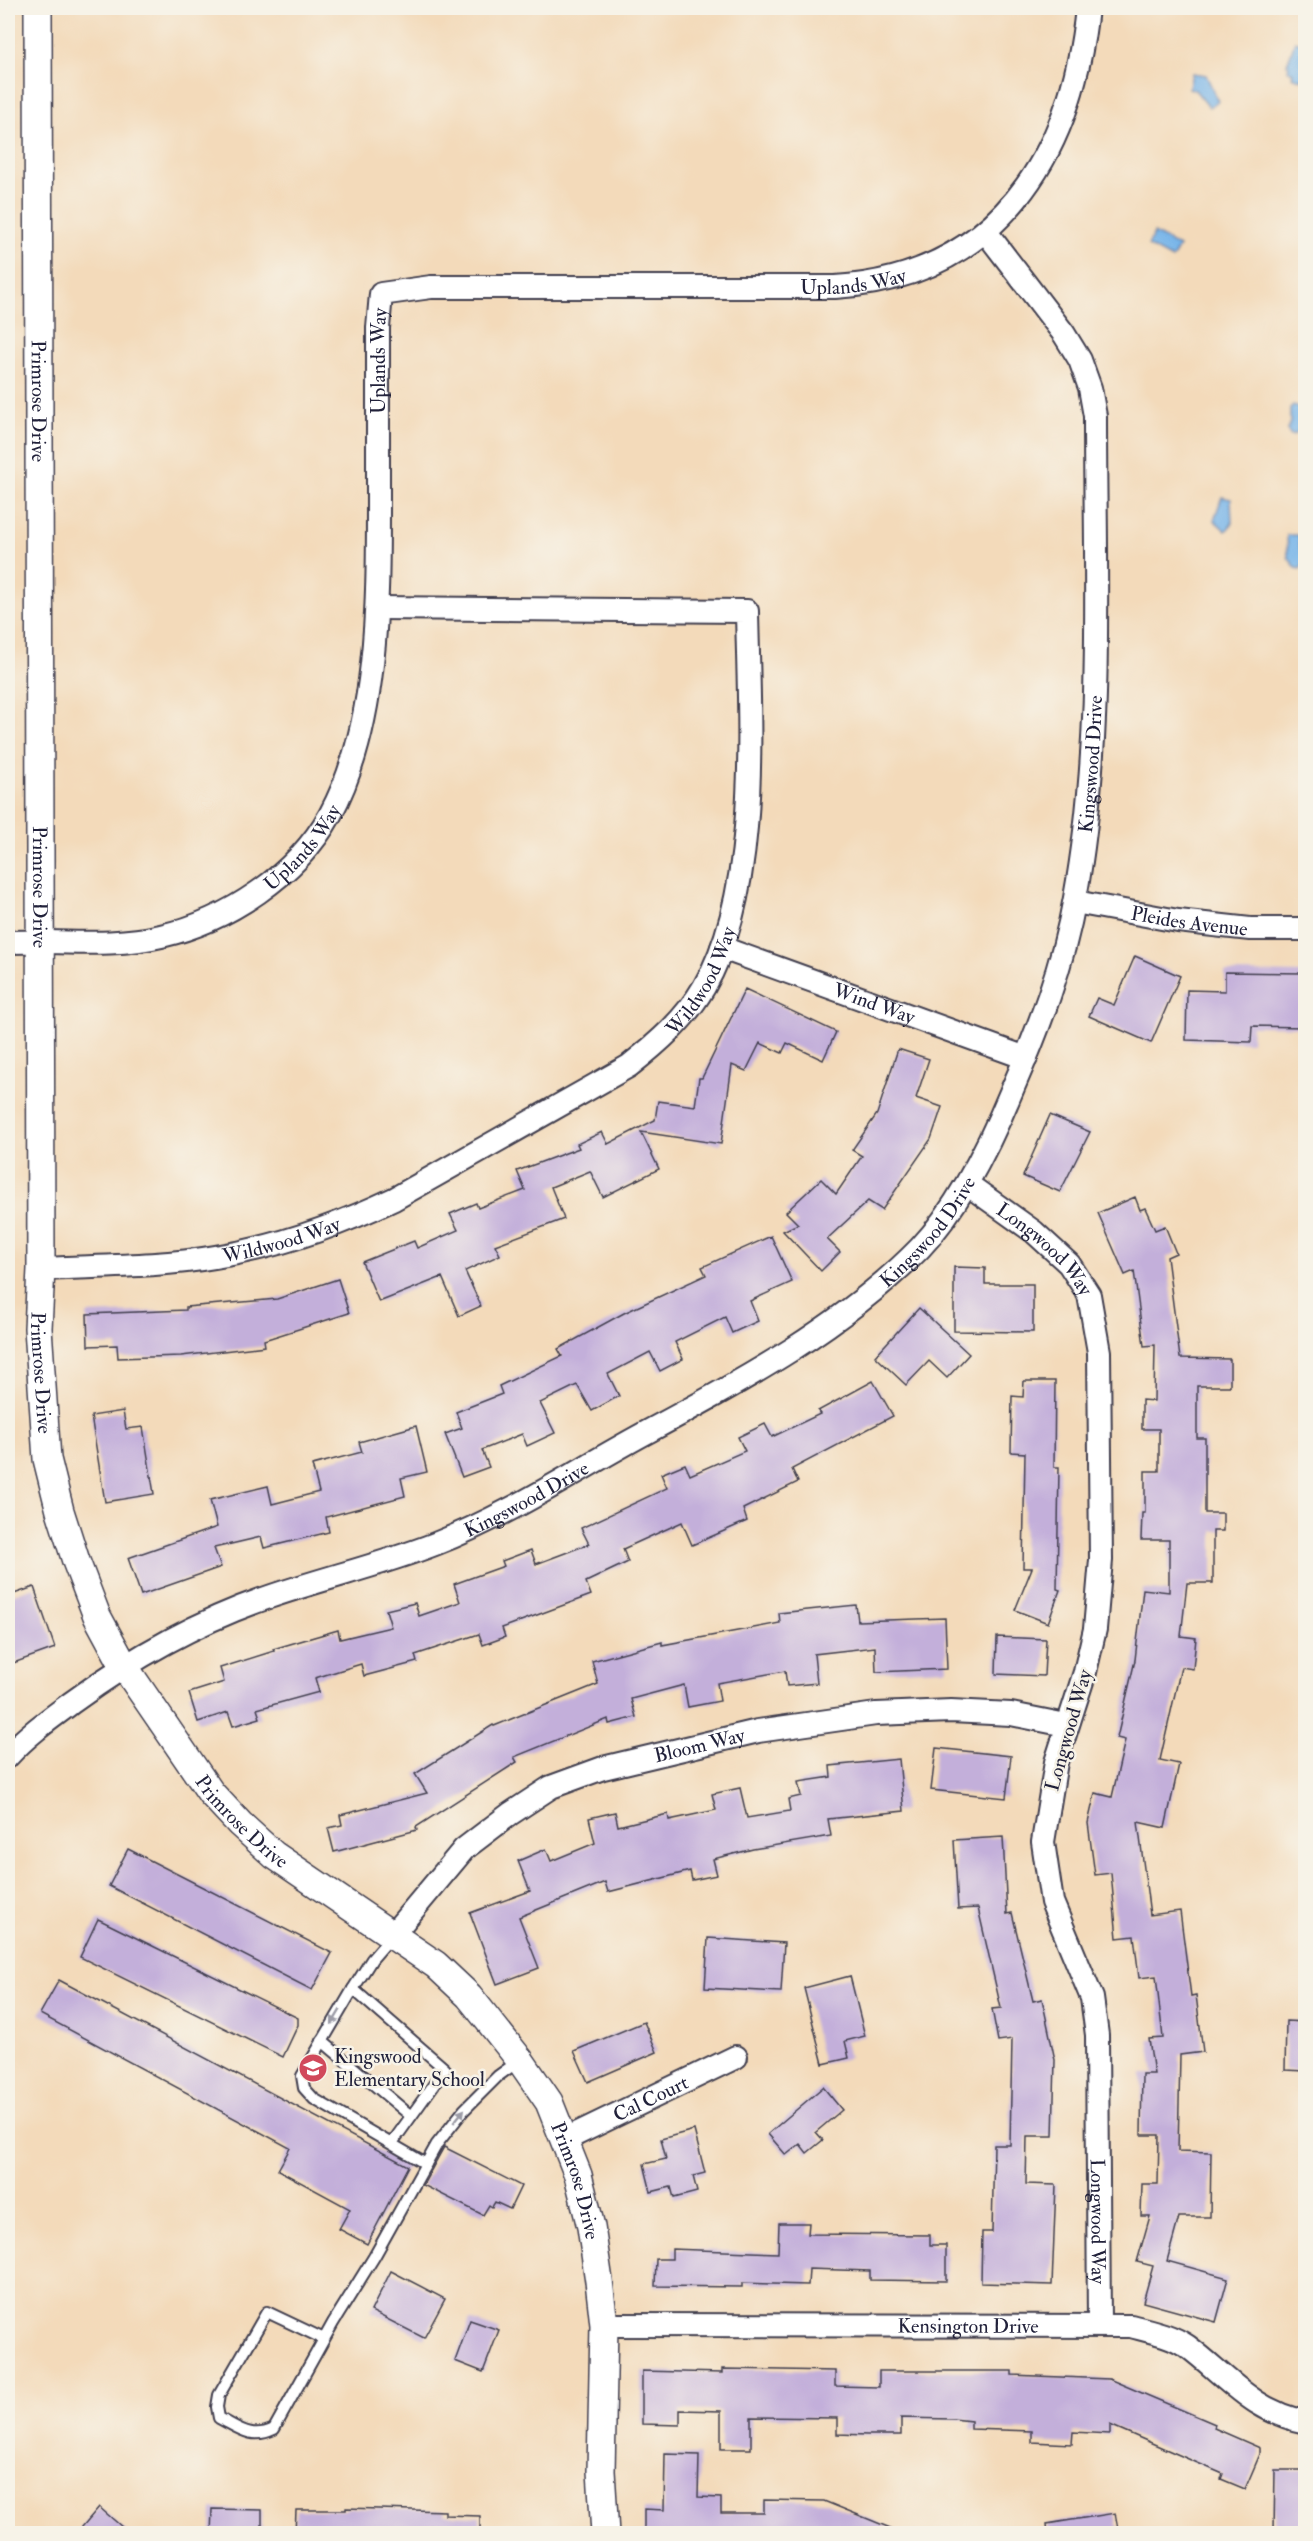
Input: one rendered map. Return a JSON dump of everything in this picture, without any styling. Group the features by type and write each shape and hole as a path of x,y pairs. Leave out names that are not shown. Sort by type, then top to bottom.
{"street":[{"name":"Primrose Drive","path":"38,8 38,942 41,1269 38,1328 47,1459 60,1511 97,1616 124,1666 211,1793 274,1855 393,1934 436,1965 470,1996 549,2102 578,2175 591,2228 604,2325 601,2471 605,2534"},
{"name":"Uplands Way","path":"8,942 138,940 203,923 242,902 270,883 313,841 330,816 342,789 363,725 378,608 378,328 381,294 431,287 853,286 888,279 923,268 957,252 986,232 1003,217 1024,191 1061,123 1084,36 1087,8"},
{"name":"Kingswood Drive","path":"8,1756 44,1723 124,1666 171,1639 268,1597 402,1557 456,1536 534,1497 612,1451 735,1385 853,1307 921,1246 967,1184 997,1126 1044,1014 1075,902 1094,761 1095,416 1090,388 1080,360 1064,334 986,232"},
{"name":"Wildwood Way","path":"41,1269 151,1264 225,1256 297,1238 356,1217 385,1204 629,1066 664,1038 705,987 722,948 736,898 746,825 749,750 747,611 378,608"},
{"name":"Pleides Avenue","path":"1075,902 1178,921 1250,929 1305,929"},
{"name":"Wind Way","path":"722,948 1026,1058"},
{"name":"Longwood Way","path":"967,1184 1034,1232 1069,1264 1089,1295 1099,1352 1101,1560 1095,1629 1085,1672 1066,1725 1056,1762 1043,1842 1052,1902 1092,1998 1097,2036 1099,2325"},
{"name":"Bloom Way","path":"393,1934 464,1849 510,1814 551,1787 603,1768 758,1731 876,1714 951,1711 1011,1714 1066,1725"},
{"name":"Cal Court","path":"564,2140 736,2057"},
{"name":"Kensington Drive","path":"604,2325 1131,2326 1160,2333 1186,2345 1259,2405 1305,2422"}],"lane":[{"path":"393,1934 372,1959 302,2076 304,2088 314,2099 426,2164"},
{"path":"353,1989 445,2069 392,2143"},
{"path":"322,2041 411,2116"},
{"path":"324,2339 267,2312 219,2395 217,2407 219,2418 249,2433 262,2435 274,2429 437,2144 464,2110 498,2076 519,2060"}],"water":[{"path":"1295,41 1305,44 1303,80 1292,76 1293,72 1288,70 1289,65 1287,64"},
{"path":"1192,73 1206,75 1218,101 1209,107 1195,90 1189,88"},
{"path":"1154,233 1179,247 1172,259 1148,246"},
{"path":"1293,405 1305,409 1305,417 1301,429 1291,435 1287,430 1290,422 1290,408"},
{"path":"1222,497 1231,499 1232,524 1226,531 1214,520"},
{"path":"1287,535 1299,535 1300,549 1305,560 1300,569 1296,568 1288,557"}],"building":[{"path":"1135,956 1180,976 1151,1043 1089,1016 1097,998 1114,1005"},
{"path":"1225,972 1304,973 1305,1027 1252,1026 1251,1042 1186,1040 1187,990 1225,991"},
{"path":"745,989 836,1032 823,1060 787,1043 782,1053 760,1043 746,1071 732,1065 721,1144 641,1132 659,1169 603,1197 590,1171 551,1187 564,1219 495,1245 500,1255 465,1271 481,1306 459,1316 442,1277 379,1302 362,1262 414,1241 417,1248 458,1230 450,1214 476,1203 478,1208 525,1190 517,1171 579,1148 577,1144 602,1132 608,1144 655,1120 658,1101 695,1106 699,1078 702,1078"},
{"path":"898,1049 929,1059 916,1098 942,1107 931,1139 882,1210 868,1201 827,1239 840,1252 821,1271 783,1231 798,1224 786,1212 821,1179 836,1194 862,1156 852,1150 877,1114"},
{"path":"1050,1115 1090,1132 1060,1192 1023,1176"},
{"path":"1135,1197 1140,1210 1145,1208 1155,1230 1165,1226 1176,1253 1167,1257 1180,1358 1230,1359 1230,1386 1197,1386 1197,1438 1205,1438 1205,1513 1223,1513 1223,1531 1213,1531 1213,1583 1187,1583 1181,1636 1196,1638 1193,1669 1181,1667 1160,1760 1179,1764 1165,1828 1138,1822 1150,1915 1180,1911 1191,1996 1196,1995 1203,2052 1180,2055 1178,2151 1211,2152 1210,2217 1179,2217 1167,2261 1228,2278 1216,2322 1143,2302 1153,2266 1137,2262 1150,2216 1141,2216 1142,2184 1158,2184 1159,2135 1141,2135 1142,2074 1154,2074 1149,2039 1163,2038 1156,1976 1139,1978 1134,1936 1117,1938 1111,1873 1095,1875 1088,1823 1095,1793 1112,1797 1125,1740 1117,1738 1135,1660 1143,1589 1169,1592 1169,1540 1141,1540 1142,1513 1145,1513 1145,1471 1159,1471 1159,1429 1142,1429 1142,1400 1154,1401 1155,1345 1144,1346 1134,1271 1125,1275 1098,1213"},
{"path":"771,1236 792,1282 750,1301 758,1321 732,1333 725,1317 675,1342 683,1359 660,1371 650,1352 608,1374 619,1396 592,1411 577,1385 540,1403 555,1433 527,1446 522,1434 482,1450 489,1467 462,1477 445,1434 462,1428 456,1412 502,1394 499,1386 562,1356 558,1349 624,1313 706,1275 702,1267"},
{"path":"954,1267 985,1268 985,1284 1033,1284 1033,1332 954,1331"},
{"path":"338,1279 349,1313 264,1340 265,1346 181,1356 118,1358 117,1345 88,1346 87,1314 186,1310 186,1307 277,1299"},
{"path":"919,1308 969,1354 947,1378 929,1361 906,1385 875,1356"},
{"path":"873,1381 893,1416 792,1469 798,1482 743,1509 747,1521 692,1545 682,1522 623,1549 628,1562 586,1582 591,1595 502,1628 505,1637 483,1645 479,1634 415,1655 417,1662 364,1676 361,1664 315,1678 319,1692 257,1709 260,1718 233,1726 228,1712 198,1722 189,1693 224,1682 220,1668 274,1651 273,1649 338,1630 340,1639 391,1627 386,1610 415,1603 419,1616 460,1602 454,1584 504,1566 502,1561 531,1550 536,1564 589,1544 581,1528 667,1488 661,1474 685,1464 690,1475 745,1451 738,1437 765,1424 772,1437 820,1414 818,1411"},
{"path":"1024,1381 1055,1381 1054,1467 1059,1467 1057,1589 1060,1590 1048,1623 1015,1610 1032,1568 1023,1568 1025,1453 1011,1452 1012,1396 1023,1397"},
{"path":"123,1411 126,1429 143,1427 154,1494 105,1502 91,1416"},
{"path":"416,1426 427,1472 401,1478 405,1496 326,1517 329,1532 264,1548 261,1537 214,1548 221,1567 141,1595 128,1558 217,1527 210,1500 268,1486 272,1504 319,1492 312,1465 362,1452 359,1442"},
{"path":"34,1587 55,1648 8,1665 8,1596"},
{"path":"856,1605 858,1621 945,1618 947,1669 876,1672 875,1647 814,1654 817,1683 787,1686 785,1671 717,1683 720,1701 688,1707 684,1685 631,1699 636,1717 609,1724 608,1719 514,1757 517,1762 416,1827 417,1830 334,1852 328,1828 342,1825 340,1815 427,1793 415,1774 493,1725 598,1684 592,1661 662,1642 662,1645 780,1623 779,1613"},
{"path":"997,1637 1046,1639 1044,1676 996,1674"},
{"path":"936,1748 1011,1756 1006,1798 931,1790"},
{"path":"899,1759 904,1811 828,1819 831,1836 753,1849 713,1859 717,1875 692,1880 690,1871 608,1892 605,1882 519,1917 539,1968 497,1984 470,1913 530,1891 518,1861 546,1849 551,1861 595,1843 589,1818 615,1812 618,1826 668,1814 669,1820 716,1810 712,1794 740,1788 747,1818 790,1811 788,1799 801,1796 798,1782 831,1777 830,1766"},
{"path":"1003,1837 1007,1914 1012,1913 1033,2001 1042,1999 1055,2060 1053,2136 1027,2136 1026,2184 1056,2185 1052,2285 981,2283 982,2232 992,2232 994,2145 1010,2145 1012,2039 998,2041 992,2009 1001,2008 978,1908 958,1909 954,1840"},
{"path":"128,1849 332,1953 312,1990 109,1886"},
{"path":"98,1919 298,2018 298,2025 283,2057 80,1957"},
{"path":"708,1938 784,1943 781,1992 705,1988"},
{"path":"850,1976 865,2036 845,2041 849,2058 823,2064 804,1988"},
{"path":"59,1980 408,2166 367,2244 339,2229 350,2209 278,2170 290,2148 40,2014"},
{"path":"1286,2021 1305,2022 1305,2071 1285,2070"},
{"path":"644,2022 657,2052 588,2082 574,2051"},
{"path":"823,2087 842,2110 816,2132 823,2140 807,2153 800,2144 786,2155 768,2134"},
{"path":"694,2130 705,2173 693,2176 697,2192 674,2198 671,2187 651,2192 644,2164 666,2159 661,2139"},
{"path":"444,2147 521,2186 510,2209 495,2202 492,2207 489,2205 483,2215 423,2185"},
{"path":"779,2223 809,2223 808,2234 930,2235 930,2245 946,2245 946,2281 870,2280 870,2271 809,2269 808,2285 742,2283 742,2287 655,2286 656,2259 672,2259 672,2249 778,2253"},
{"path":"391,2271 445,2299 424,2338 371,2311"},
{"path":"470,2320 499,2330 483,2372 455,2361"},
{"path":"722,2369 835,2371 835,2386 879,2387 879,2371 1012,2371 1012,2375 1109,2379 1215,2424 1214,2428 1260,2448 1260,2454 1245,2489 1221,2479 1223,2474 1110,2425 1110,2434 1073,2432 1072,2444 1032,2442 1032,2431 971,2429 971,2421 953,2419 901,2418 901,2435 868,2435 837,2434 837,2418 751,2417 751,2449 721,2449 721,2411 680,2410 680,2425 642,2424 642,2371 722,2373"},
{"path":"665,2454 699,2455 698,2497 721,2498 721,2513 764,2513 764,2500 824,2501 905,2534 644,2534 644,2509 664,2510"},
{"path":"1275,2470 1305,2470 1305,2532 1274,2531"},
{"path":"99,2507 130,2534 76,2534"},
{"path":"346,2508 445,2511 445,2515 480,2516 480,2534 295,2534 296,2510 346,2510"},
{"path":"212,2509 262,2510 262,2534 211,2534"},
{"path":"1115,2513 1119,2534 1048,2534 1047,2524"}],"place":[{"name":"Kingswood Elementary School","path":"313,2068"}]}
